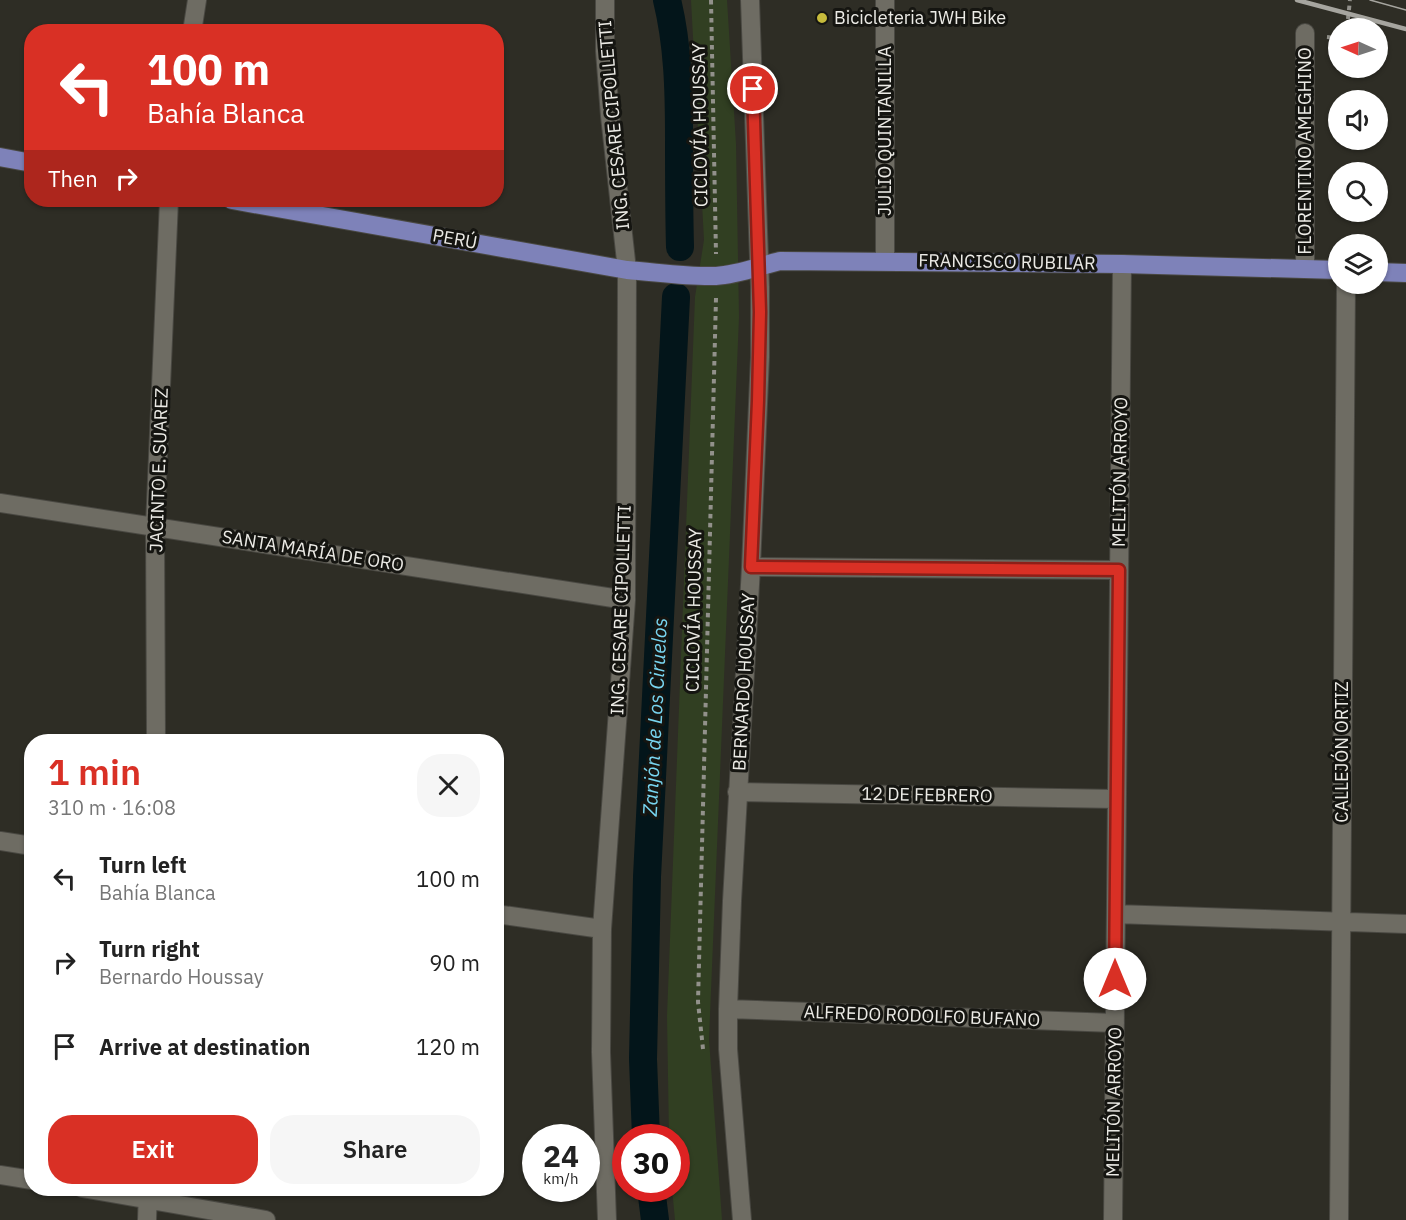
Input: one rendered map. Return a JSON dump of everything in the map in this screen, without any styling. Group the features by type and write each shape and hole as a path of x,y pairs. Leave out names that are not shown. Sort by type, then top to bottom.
{"main road":[{"path":"0,158 24,162"},
{"name":"PERÚ","path":"272,207 627,270 678,274"},
{"name":"FRANCISCO RUBILAR","path":"678,274 717,276 738,273 780,261 1122,264 1328,270"},
{"path":"1388,272 1406,273"}],"street":[{"path":"193,24 197,0"},
{"name":"ING. CESARE CIPOLLETTI","path":"605,0 605,51 609,105 627,270 626,600 602,930 601,1052 607,1220"},
{"name":"BERNARDO HOUSSAY","path":"742,1220 728,1048 728,1009 760,357 750,0"},
{"name":"JULIO QUINTANILLA","path":"885,0 885,261"},
{"name":"FLORENTINO AMEGHINO","path":"1305,33 1305,269"},
{"name":"JACINTO E. SUAREZ","path":"156,734 155,526 169,207"},
{"name":"MELITÓN ARROYO","path":"1113,1220 1122,264"},
{"name":"CALLEJÓN ORTIZ","path":"1339,1220 1346,294"},
{"name":"SANTA MARÍA DE ORO","path":"0,503 626,600"},
{"path":"751,567 1119,570"},
{"name":"12 DE FEBRERO","path":"737,792 1116,799"},
{"path":"0,841 24,845"},
{"path":"1116,914 1406,924"},
{"path":"504,915 602,930"},
{"name":"ALFREDO RODOLFO BUFANO","path":"728,1009 1115,1023"},
{"path":"0,1175 24,1179"},
{"path":"147,1196 147,1220"},
{"path":"160,1196 266,1220"}],"path":[{"name":"CICLOVÍA HOUSSAY","path":"704,1059 698,1002 717,276 711,0"},
{"path":"1348,18 1350,0"}],"green space":[{"path":"691,0 727,0 736,144 739,317 709,1039 722,1220 675,1220 673,1202 690,1202 690,1124 669,1124 667,1016 695,297 704,240"}],"waterway":[{"name":"Zanjón de Los Ciruelos","path":"667,0 674,34 678,85 680,247"},
{"name":"Zanjón de Los Ciruelos","path":"646,1124 643,1059 647,877 676,297"},
{"name":"Zanjón de Los Ciruelos","path":"653,1202 655,1220"}],"tram line":[{"path":"1370,0 1406,10"}],"railway":[{"path":"1297,0 1406,29"}],"place":[{"name":"Bicicleteria JWH Bike","path":"822,18"}],"route":[{"path":"753,89 760,357 751,567 1119,570 1115,979"}]}
